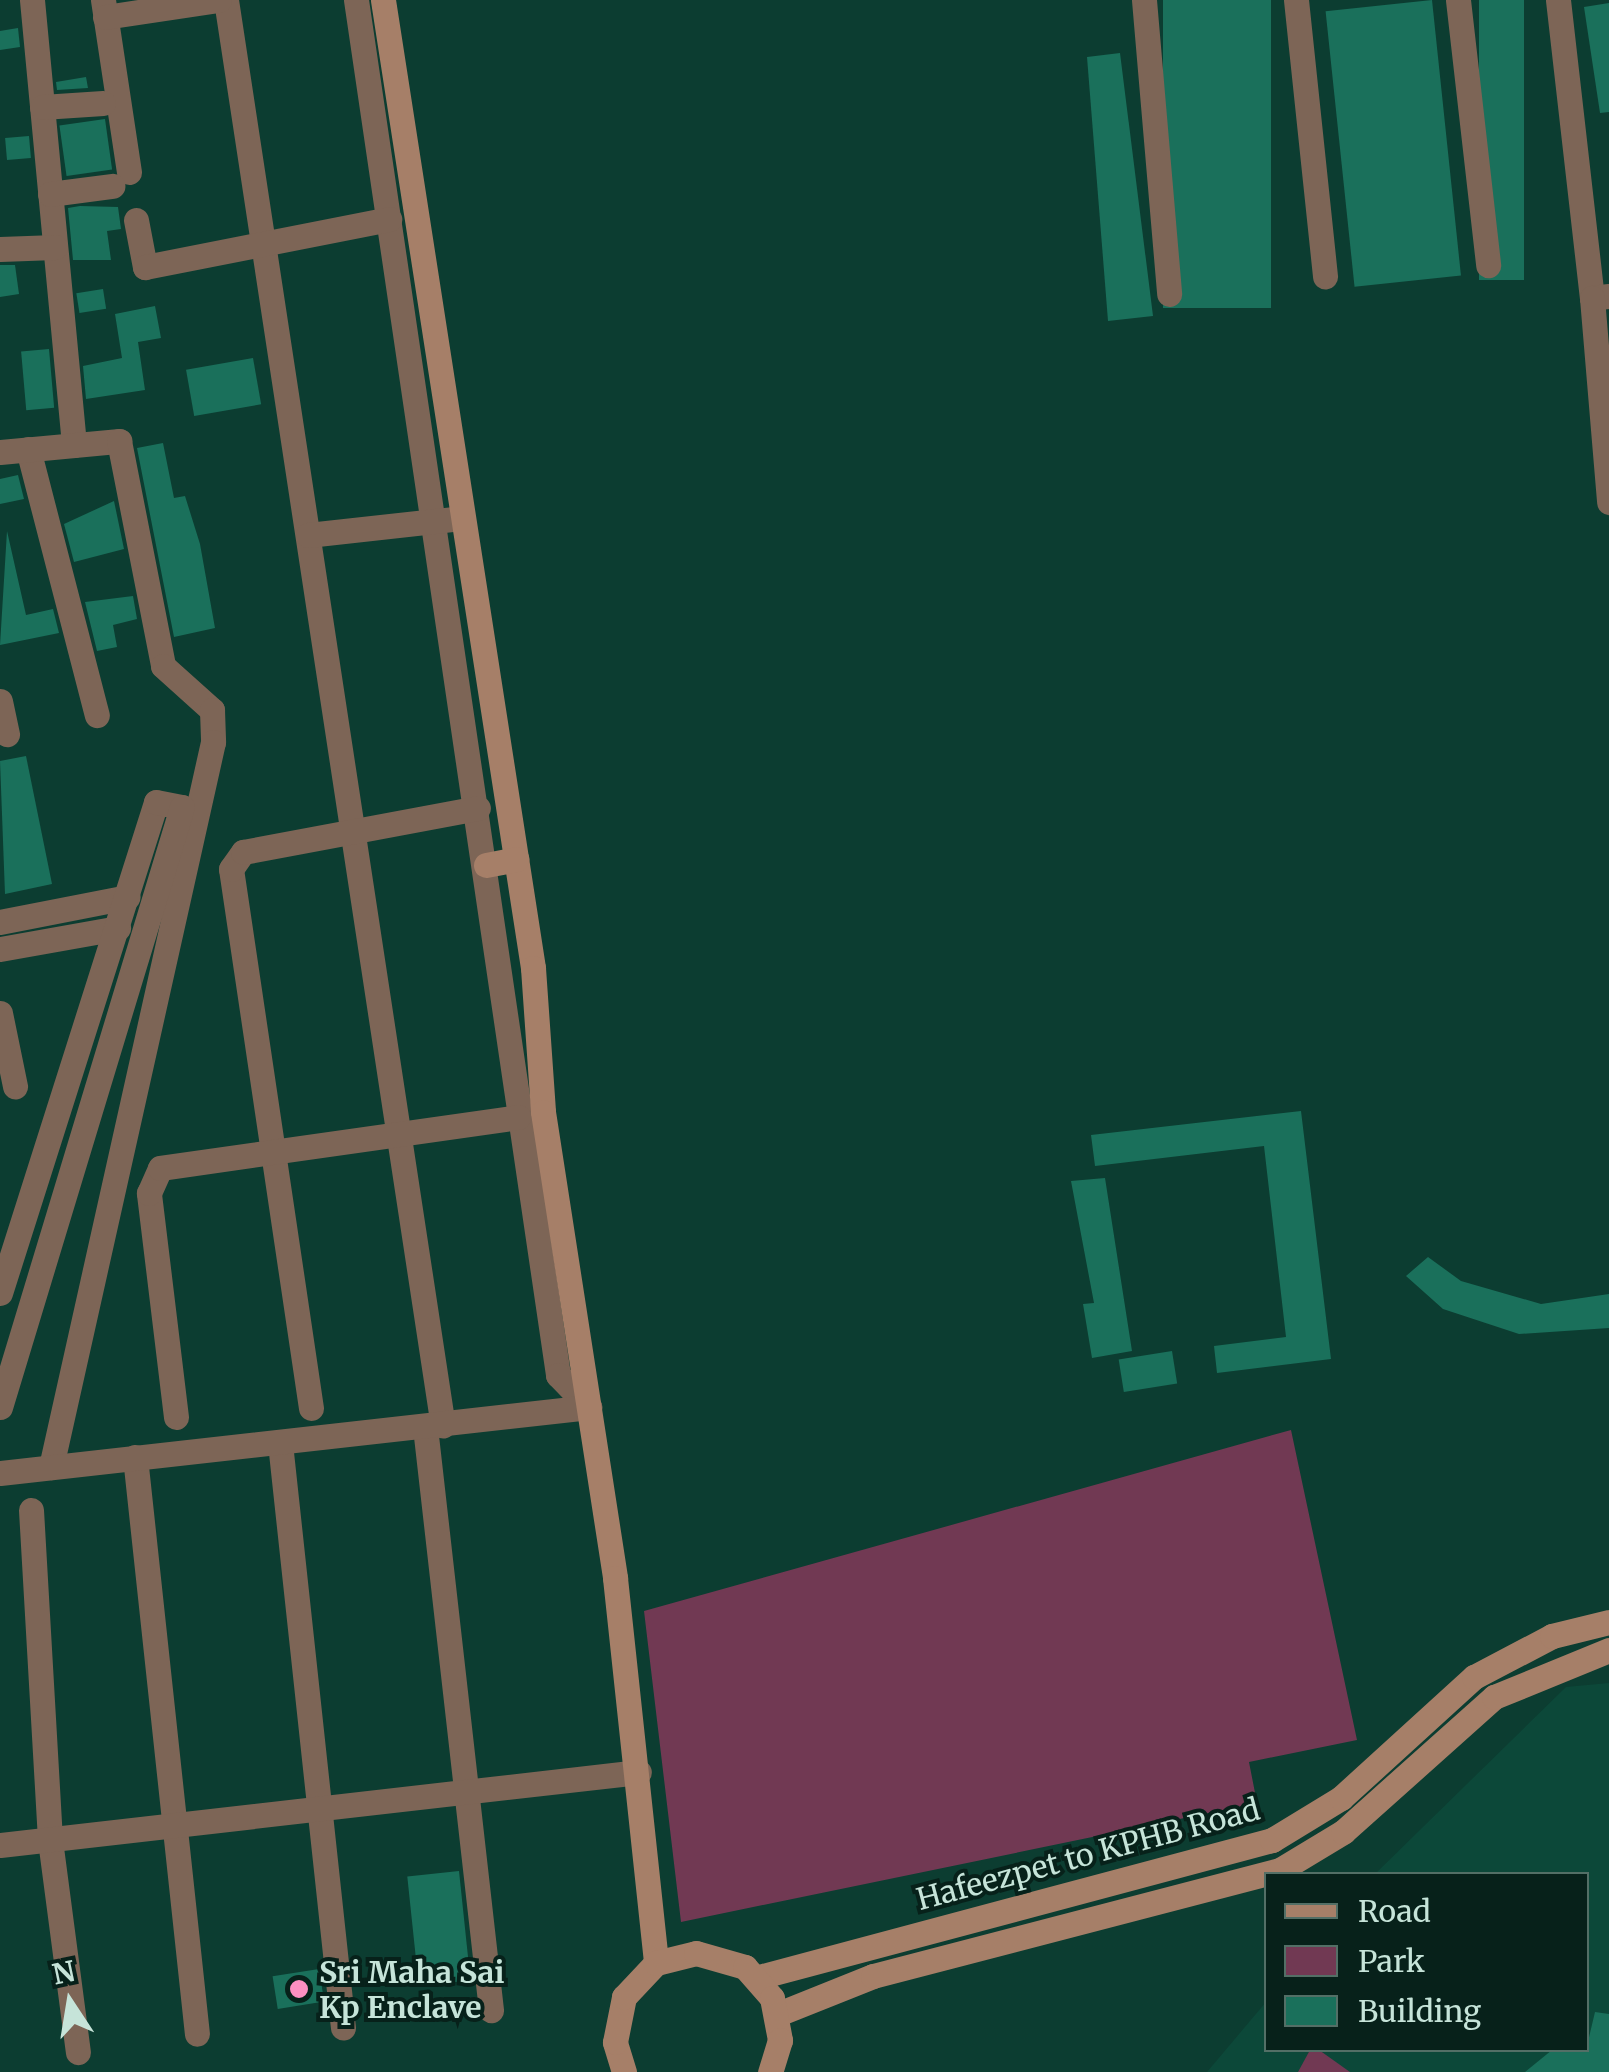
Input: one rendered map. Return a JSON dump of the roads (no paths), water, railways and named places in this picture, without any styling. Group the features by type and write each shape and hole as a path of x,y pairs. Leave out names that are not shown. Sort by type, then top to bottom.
{"main road":[{"path":"382,0 516,860 639,1772 656,1963"},
{"path":"486,865 516,860"},
{"name":"Hafeezpet to KPHB Road","path":"760,1978 1272,1840 1341,1798 1474,1677 1552,1636 1609,1622"},
{"path":"1272,1872 1343,1832 1494,1696 1609,1650"},
{"path":"778,2014 873,1976 1264,1874"},
{"path":"617,2069 620,2008 656,1963 711,1954 760,1978 778,2014 773,2070"}],"street":[{"path":"32,0 74,444"},
{"path":"50,194 120,179 104,8 219,0"},
{"path":"226,0 352,832 404,1134 466,1793 491,2010"},
{"path":"356,0 478,808 518,1116 558,1376 589,1407"},
{"path":"1144,0 1170,294"},
{"path":"1296,0 1325,276"},
{"path":"1458,0 1488,265"},
{"path":"1558,0 1601,297 1609,502"},
{"path":"42,107 103,102"},
{"path":"136,220 145,268 388,219"},
{"path":"0,249 55,247"},
{"path":"0,452 119,441 163,666 208,698 213,742 51,1468"},
{"path":"28,449 97,714"},
{"path":"308,535 462,518"},
{"path":"0,701 7,734"},
{"path":"0,1293 156,802 182,807 0,1408"},
{"path":"311,1408 231,868 243,852 478,808"},
{"path":"0,922 128,896"},
{"path":"0,949 118,928"},
{"path":"0,1013 16,1086"},
{"path":"176,1418 149,1193 160,1168 174,1162 271,1153 518,1116"},
{"path":"0,1473 589,1407"},
{"path":"280,1442 344,2028"},
{"path":"135,1458 197,2034"},
{"path":"31,1510 50,1840 78,2052"},
{"path":"0,1846 639,1772"}],"place":[{"name":"Sri Maha Sai Kp Enclave","path":"299,1989"}]}
